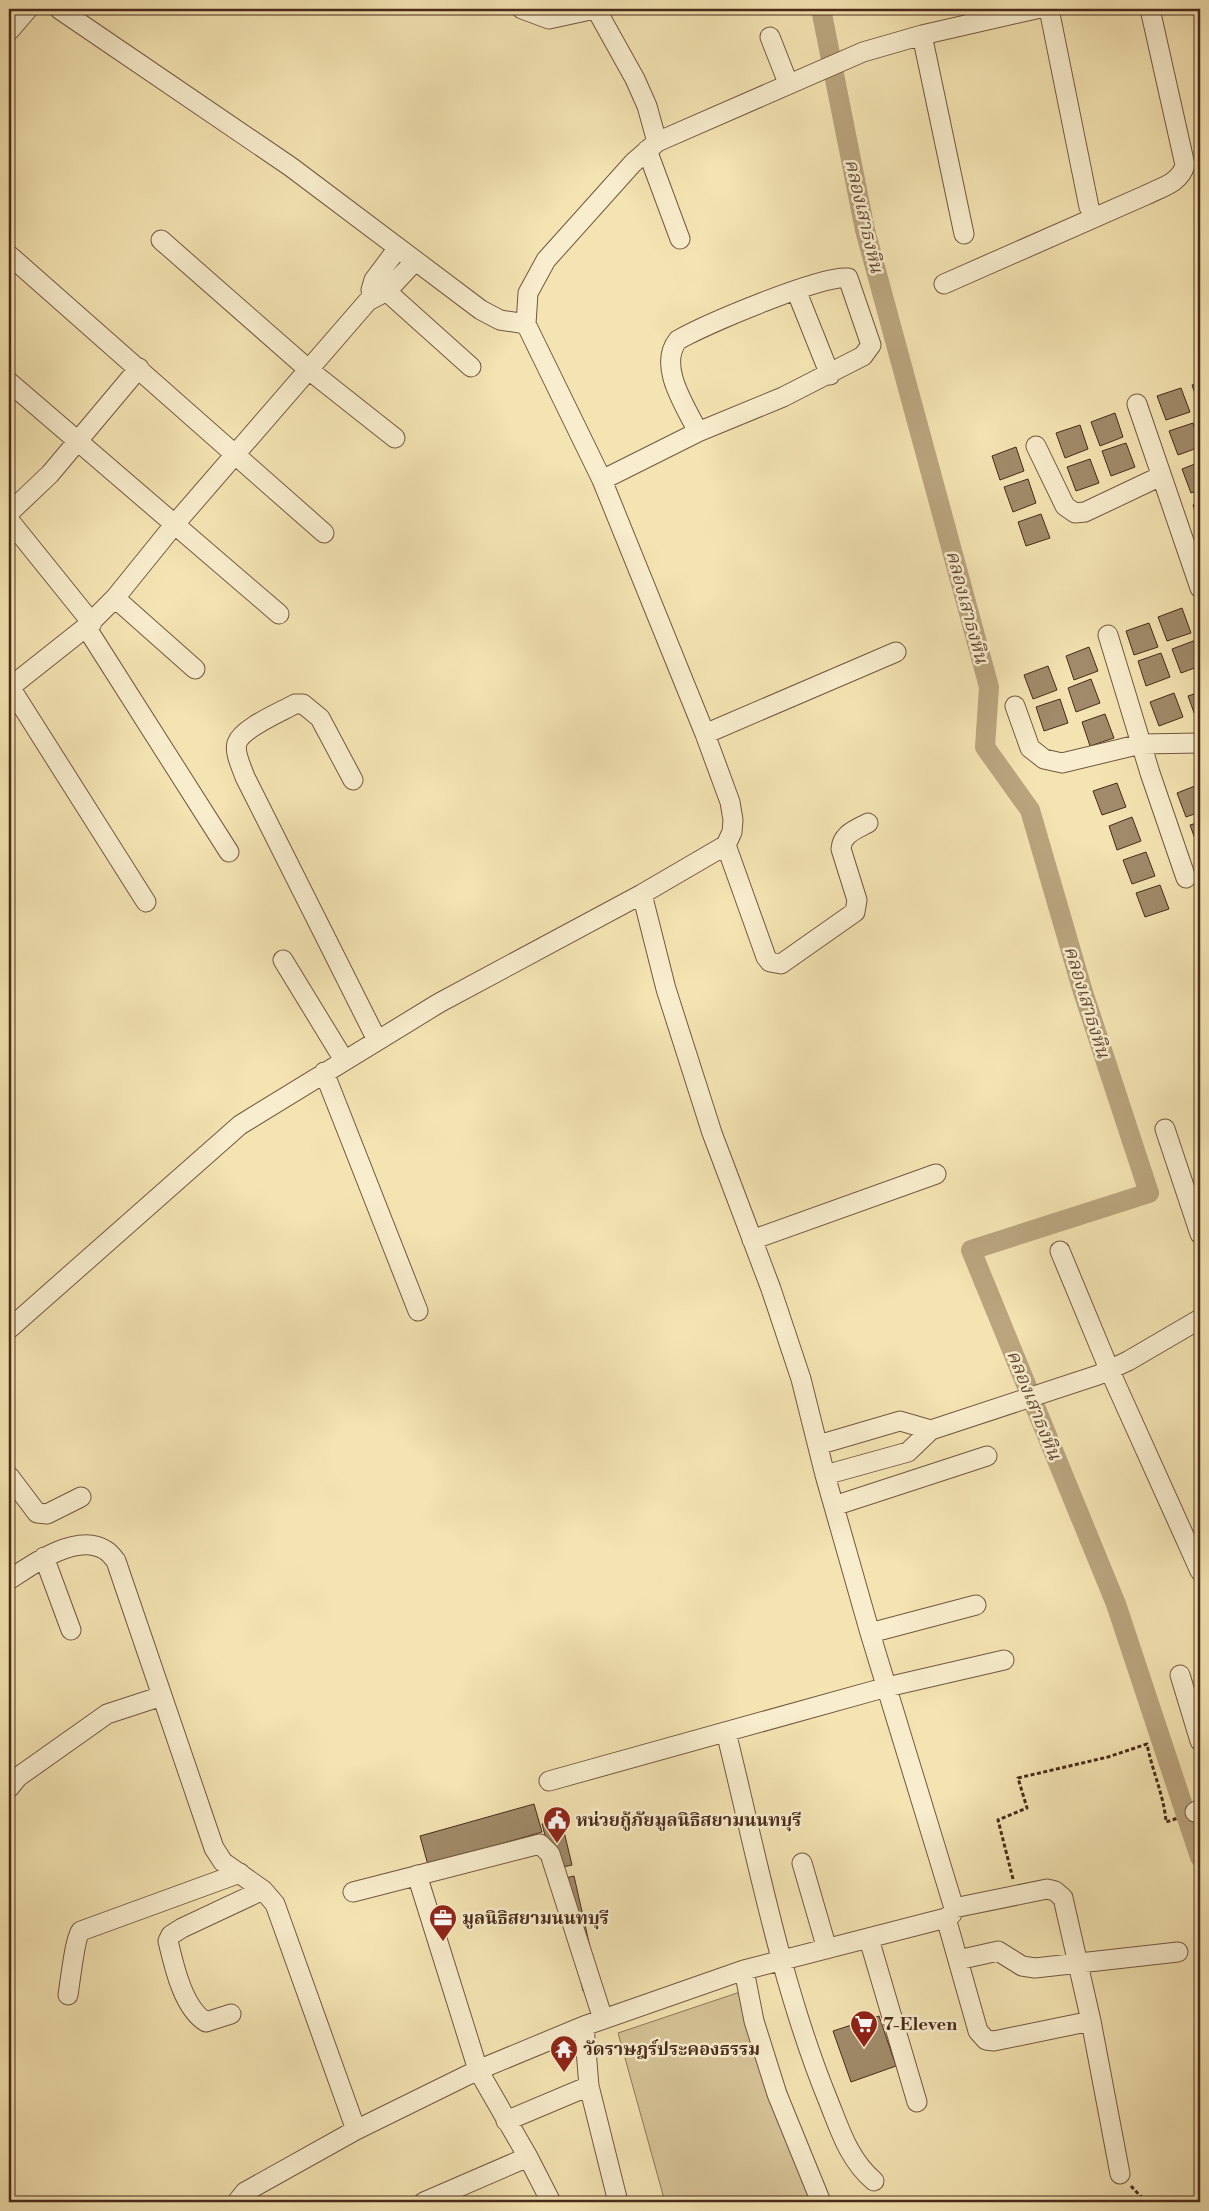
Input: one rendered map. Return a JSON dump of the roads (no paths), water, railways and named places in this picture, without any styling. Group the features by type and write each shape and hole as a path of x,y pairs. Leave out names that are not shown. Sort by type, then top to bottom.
{"street":[{"path":"9,30 28,9"},
{"path":"59,9 291,167 481,310 500,320 526,324"},
{"path":"522,9 549,19 596,9 635,79 646,106 652,146 680,239"},
{"path":"868,824 845,836 840,849 857,900 856,912 781,964 770,962 766,957 726,845 732,826 730,802 705,734 602,480 526,324 525,309 528,294 546,260 652,146 788,83 863,52 922,35 1036,9"},
{"path":"1049,9 1089,208"},
{"path":"944,284 1146,195 1176,180 1182,174 1185,165 1150,9"},
{"path":"922,35 964,234"},
{"path":"770,37 788,83"},
{"path":"161,240 309,370 395,438"},
{"path":"146,902 11,684 89,625 115,598 174,524 381,285 398,248"},
{"path":"9,255 236,453 324,533"},
{"path":"381,285 415,261"},
{"path":"602,480 698,432 783,397 830,375 863,356 871,345 848,278 828,278 796,290 688,334 672,348 672,375 698,432"},
{"path":"381,285 471,367"},
{"path":"796,290 830,375"},
{"path":"9,512 50,474 139,368"},
{"path":"9,382 280,614"},
{"path":"1138,404 1200,588"},
{"path":"1036,446 1065,506 1074,513 1085,512 1161,476"},
{"path":"9,520 89,625 229,852"},
{"path":"115,598 195,669"},
{"path":"1108,635 1141,744 1186,878"},
{"path":"705,734 896,652"},
{"path":"353,780 320,718 303,704 295,704 252,728 241,736 237,744 236,752 245,777 377,1040"},
{"path":"1015,706 1030,748 1044,759 1062,763 1141,744 1200,743"},
{"path":"12,1319 240,1125 439,1003 642,894 726,845"},
{"path":"642,894 666,989 691,1069 801,1379 825,1475 950,1913 958,1960 978,2031 986,2040 994,2041 1091,2021"},
{"path":"283,960 344,1060"},
{"path":"324,1072 418,1311"},
{"path":"1165,1129 1200,1234"},
{"path":"752,1240 936,1174"},
{"path":"1060,1251 1109,1369 1200,1571"},
{"path":"825,1475 908,1452 931,1430 1109,1369 1200,1319"},
{"path":"818,1445 900,1421 931,1430"},
{"path":"834,1506 988,1456"},
{"path":"9,1476 37,1513 47,1514 80,1497"},
{"path":"9,1580 44,1557 68,1548 86,1545 104,1549 116,1561 214,1848 223,1862 263,1890 275,1904 356,2130"},
{"path":"44,1557 72,1630"},
{"path":"870,1633 976,1605"},
{"path":"549,1782 887,1687 1004,1660"},
{"path":"1180,1675 1200,1741"},
{"path":"9,1788 18,1777 108,1714 162,1696"},
{"path":"726,1732 782,1959 811,2058 851,2155 861,2170 874,2181"},
{"path":"353,1892 540,1844 550,1854 602,2019"},
{"path":"802,1863 827,1949"},
{"path":"68,1995 76,1955 76,1942 81,1931 240,1873"},
{"path":"417,1875 478,2070 528,2157 551,2202"},
{"path":"231,2014 206,2022 197,2016 180,1980 168,1941 171,1935 182,1928 263,1890"},
{"path":"237,2202 245,2192 356,2130 478,2070 602,2019 744,1970 782,1959 869,1939 950,1913 1047,1890 1055,1891 1063,1898 1091,2021 1120,2174"},
{"path":"869,1939 917,2102"},
{"path":"958,1960 998,1951 1022,1966 1035,1968 1178,1952"},
{"path":"744,1970 754,2021 777,2094 821,2202"},
{"path":"584,2026 589,2086 618,2202"},
{"path":"506,2121 589,2086"},
{"path":"424,2202 528,2157"}],"waterway":[{"name":"คลองเสาธงหิน","path":"821,9 865,230 989,687 985,747 1030,810 1083,992 1149,1193 971,1250 1116,1604 1200,1857"}],"place":[{"name":"หน่วยกู้ภัยมูลนิธิสยามนนทบุรี","path":"557,1844"},
{"name":"มูลนิธิสยามนนทบุรี","path":"443,1942"},
{"name":"7-Eleven","path":"864,2048"},
{"name":"วัดราษฎร์ประคองธรรม","path":"564,2073"}]}
